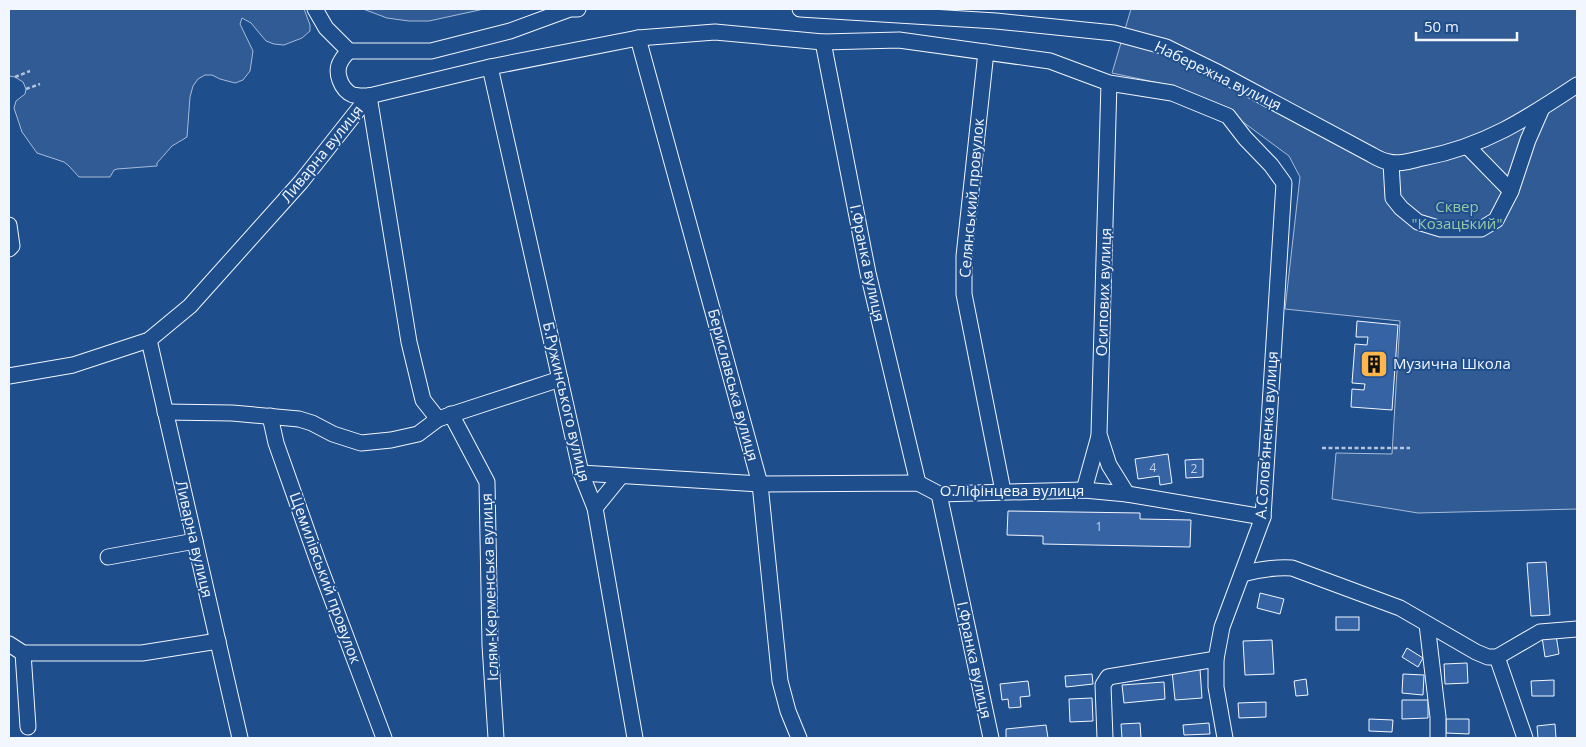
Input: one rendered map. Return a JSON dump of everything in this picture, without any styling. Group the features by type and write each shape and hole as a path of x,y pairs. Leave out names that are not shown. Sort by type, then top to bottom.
{"street":[{"path":"316,9 326,28 349,51 431,51 510,30 578,9"},
{"name":"Набережна вулиця","path":"800,9 996,21 1114,33 1166,47 1219,73 1372,155 1391,163"},
{"path":"349,51 340,61 338,73 341,84 354,95 369,96 490,67 638,38 715,32 823,42 899,40 1050,61 1110,83"},
{"name":"Бериславська вулиця","path":"638,38 760,484 780,681 788,711 799,738"},
{"name":"І.Франка вулиця","path":"823,42 868,273 918,482"},
{"name":"Селянський провулок","path":"986,52 964,256 964,294 1003,491"},
{"name":"Б.Ружинського вулиця","path":"490,67 581,474 595,508 635,738"},
{"name":"А.Солов’яненка вулиця","path":"1110,83 1172,93 1228,116 1245,138 1271,165 1284,183 1263,517 1222,627 1216,659 1216,687 1226,738"},
{"name":"Осипових вулиця","path":"1110,83 1100,434 1108,466 1127,494"},
{"path":"1542,108 1528,140 1511,191 1496,220 1482,229 1441,229 1418,222 1401,208 1393,198 1391,163 1440,155 1501,133 1577,84"},
{"name":"Ливарна вулиця","path":"9,376 73,365 149,340 190,306 301,182 369,96"},
{"name":"Іслям-Керменська вулиця","path":"369,96 409,342 423,400 445,416 487,482 490,645 496,738"},
{"path":"1468,146 1511,191"},
{"path":"9,225 10,247"},
{"name":"Ливарна вулиця","path":"149,340 240,738"},
{"path":"165,412 299,419 312,423 333,434 362,443 391,440 418,434 445,416 560,379"},
{"name":"Щемилівський провулок","path":"270,416 276,443 318,562 384,738"},
{"path":"1084,490 1100,434"},
{"name":"О.Ліфінцева вулиця","path":"581,474 760,484 918,482 939,494 1084,490 1127,494 1263,517"},
{"path":"595,508 621,476"},
{"name":"І.Франка вулиця","path":"939,494 991,738"},
{"path":"108,557 195,541"},
{"path":"1242,574 1260,568 1292,568 1400,608 1488,657 1497,657 1540,632 1577,629"},
{"path":"1427,624 1438,717 1438,738"},
{"path":"9,644 23,653 142,653 218,641"},
{"path":"23,653 28,727"},
{"path":"1497,657 1525,738"},
{"path":"1105,738 1103,685 1108,677 1216,659"}],"path":[{"path":"15,77 30,71"},
{"path":"26,89 40,84"},
{"path":"1322,448 1410,448"}],"shaded area":[{"path":"9,9 304,9 310,25 310,31 302,38 284,45 274,44 266,41 251,23 242,18 240,24 253,51 250,71 243,80 235,83 212,75 205,75 198,79 193,86 190,97 187,137 172,146 157,163 157,166 117,169 114,170 110,177 79,177 64,162 37,153 22,132 14,108 16,101 25,94 26,89 23,82 9,76"},
{"path":"363,9 484,9 429,21 409,21 387,18"},
{"name":"Сквер \"Козацький\"","path":"1131,9 1577,9 1577,509 1418,513 1332,499 1336,453 1392,454 1400,321 1285,309 1300,177 1289,156 1224,108 1173,86 1112,73"}],"building":[{"name":"Музична Школа","path":"1357,321 1398,325 1392,410 1351,407 1352,389 1364,390 1365,384 1352,383 1355,344 1367,345 1368,337 1356,337"},
{"path":"1168,454 1172,483 1160,485 1159,476 1138,479 1135,459"},
{"path":"1203,459 1203,477 1186,478 1185,460"},
{"path":"1008,511 1140,513 1140,519 1191,520 1190,547 1043,544 1043,536 1007,535"},
{"path":"1546,562 1550,615 1531,616 1527,563"},
{"path":"1260,593 1284,599 1280,614 1257,608"},
{"path":"1336,617 1359,617 1359,630 1336,630"},
{"path":"1556,635 1559,654 1545,657 1542,637"},
{"path":"1272,640 1274,674 1245,675 1243,641"},
{"path":"1407,648 1423,658 1418,667 1402,657"},
{"path":"1467,663 1468,683 1445,684 1444,664"},
{"path":"1200,669 1202,698 1175,700 1172,671"},
{"path":"1092,674 1093,684 1066,687 1065,676"},
{"path":"1403,674 1424,675 1423,695 1402,693"},
{"path":"1306,679 1308,695 1296,696 1294,681"},
{"path":"1554,680 1554,696 1532,696 1531,681"},
{"path":"1028,681 1030,696 1020,697 1021,707 1009,708 1008,699 1002,700 1000,684"},
{"path":"1164,682 1165,699 1124,703 1122,685"},
{"path":"1092,698 1093,721 1070,722 1069,699"},
{"path":"1402,700 1428,700 1428,718 1402,719"},
{"path":"1266,702 1266,717 1239,718 1238,703"},
{"path":"1369,719 1393,720 1392,732 1369,731"},
{"path":"1446,719 1469,719 1469,734 1446,733"},
{"path":"1140,723 1141,738 1122,738 1121,724"},
{"path":"1209,723 1210,734 1184,735 1183,725"},
{"path":"1555,724 1556,738 1538,738 1537,726"},
{"path":"1046,725 1048,738 1006,738 1006,729"}],"place":[{"name":"Музична Школа","path":"1374,364"}]}
